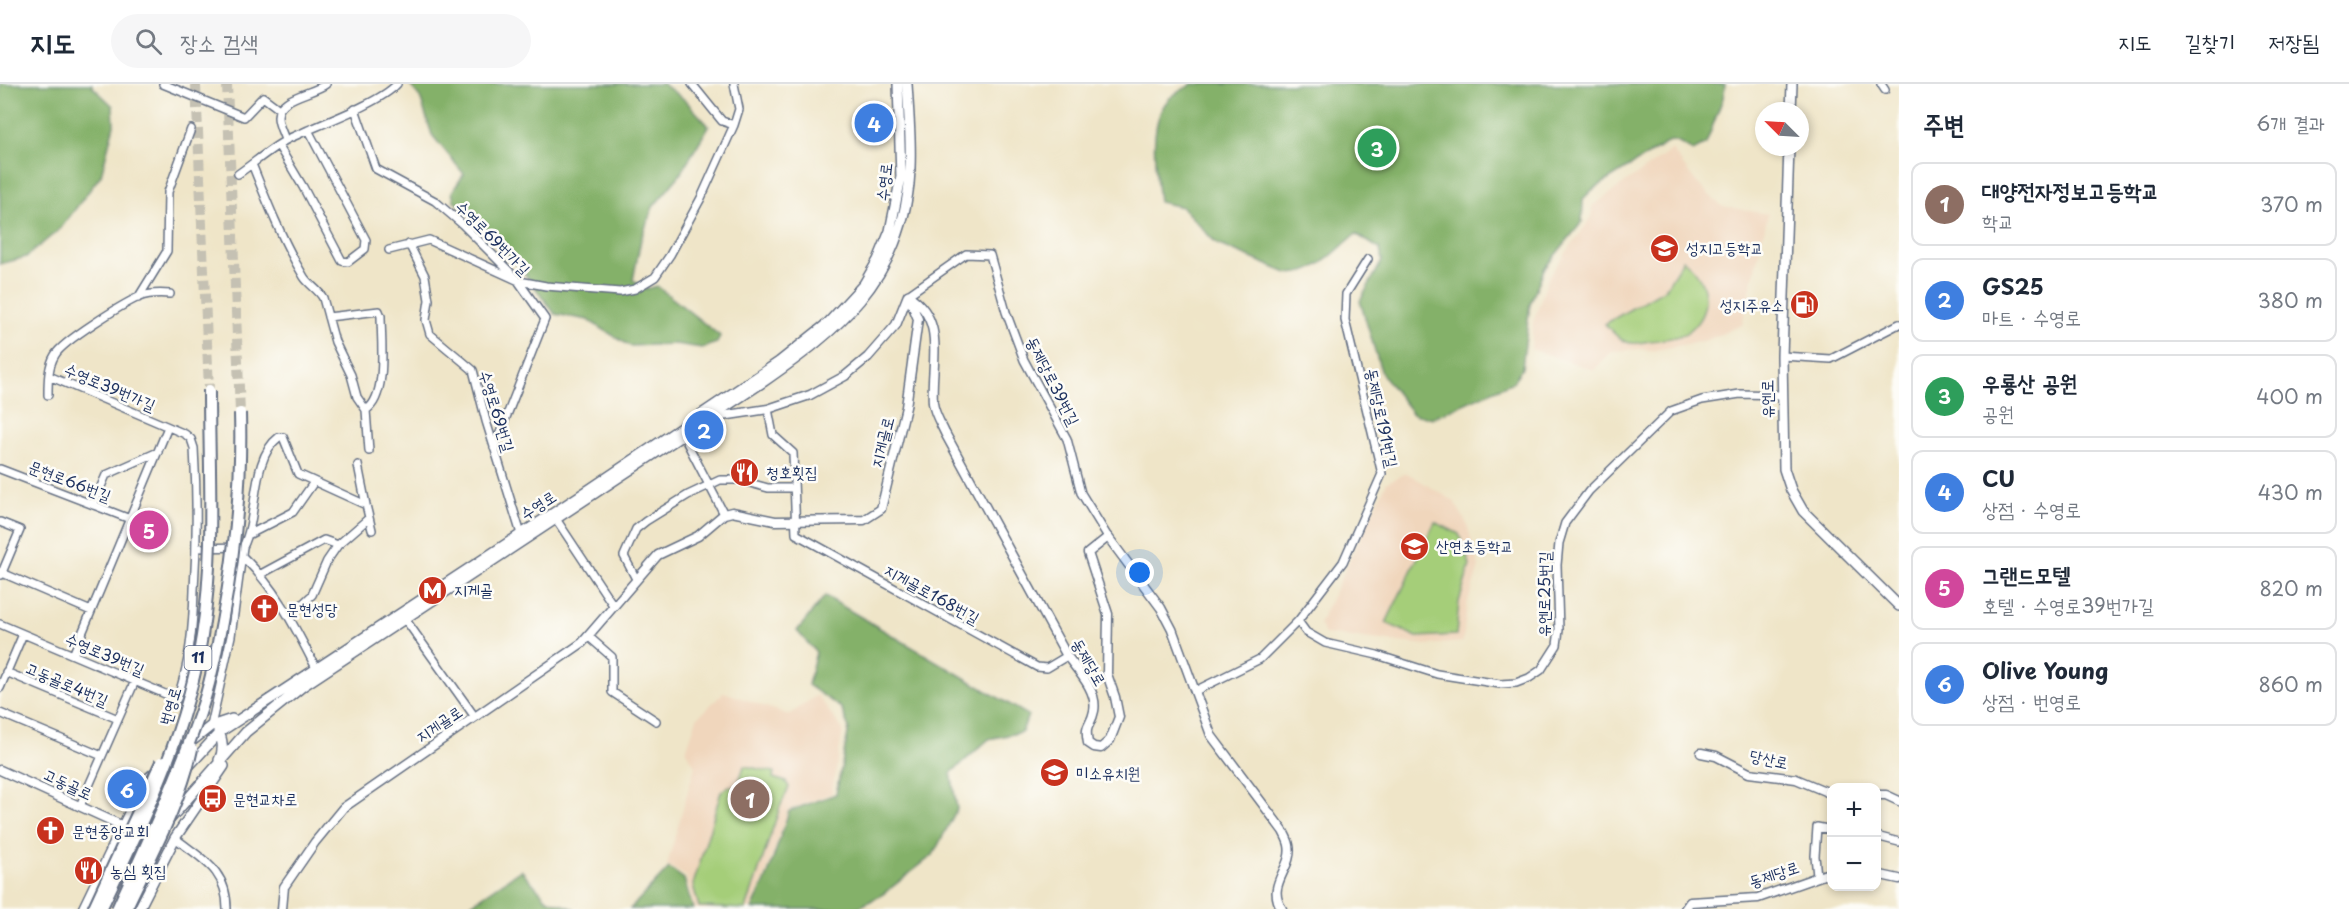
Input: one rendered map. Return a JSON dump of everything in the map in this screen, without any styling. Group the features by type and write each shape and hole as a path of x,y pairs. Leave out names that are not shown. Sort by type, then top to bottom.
{"highway":[{"name":"번영로","path":"103,909 160,781 190,693 202,635 208,574 209,390"},
{"name":"번영로","path":"115,909 175,778 200,714 216,654 232,563 239,504 240,413"},
{"path":"126,909 187,773 200,714"},
{"path":"93,909 167,748"}],"main road":[{"name":"수영로","path":"115,909 152,840 254,726 303,686 682,435 809,340 844,309 873,270 890,231 900,190 901,143 898,84"},
{"name":"수영로","path":"103,909 148,823 191,763 220,732 521,534 798,357 857,306 882,270 896,240 908,190 907,84"},
{"path":"1791,102 1792,84"},
{"name":"유엔로","path":"1790,156 1782,356 1784,469 1791,490 1803,511 1899,606"},
{"path":"83,909 144,782 177,752 211,726 243,716"},
{"path":"211,726 220,732 222,754 212,771"},
{"name":"수영로","path":"139,909 175,838 212,782 254,726"}],"street":[{"path":"163,84 244,117 263,97 279,109"},
{"path":"285,140 278,118 279,109 286,102 318,90 326,84"},
{"path":"238,174 285,140 355,109 397,84"},
{"path":"692,84 722,121 734,125"},
{"path":"389,250 429,240 519,281 546,286 620,292 635,289 655,277 670,255 701,198 739,109 734,84"},
{"name":"수영로69번가길","path":"355,109 376,169 435,201 480,241 519,281 545,319 494,448"},
{"path":"138,298 167,251 168,192 191,129"},
{"path":"278,146 298,178 342,261 348,262 365,249 366,240 308,130"},
{"path":"252,164 289,249 309,285 320,293 335,342 351,375 357,397 366,410 369,451"},
{"name":"수영로69번길","path":"408,244 425,276 429,300 426,320 430,334 473,370 521,534"},
{"name":"동제당로39번길","path":"908,295 966,254 990,255 1006,312 1024,360 1067,439 1081,493 1108,537"},
{"name":"동제당로191번길","path":"1195,691 1260,659 1298,621 1343,562 1382,474 1345,320 1346,294 1368,259"},
{"name":"수영로39번가길","path":"48,395 49,376 54,356 61,347 138,298 157,293 170,294"},
{"path":"711,412 722,416 768,409 810,395 845,376 868,357 896,325 908,295"},
{"name":"지게골로","path":"282,909 285,886 315,842 343,808 582,643 658,555 698,536 724,514 732,512 775,521 864,520 881,509 906,407 918,319 908,295"},
{"name":"동제당로","path":"908,295 920,303 933,325 933,405 945,434 1067,656 1084,679 1093,697 1094,711 1085,729 1088,742 1094,747 1101,748 1110,740 1119,717 1107,674 1108,614 1088,553 1108,537"},
{"path":"328,317 379,311 381,316 381,371 373,406 366,410"},
{"path":"1782,356 1831,359 1899,324"},
{"name":"수영로39번가길","path":"49,376 168,427 73,655"},
{"name":"유엔로25번길","path":"1298,621 1306,632 1325,643 1377,655 1437,674 1500,684 1530,678 1541,670 1557,645 1559,543 1565,523 1589,491 1671,411 1702,400 1730,395 1782,395"},
{"path":"768,409 773,435 793,453 795,520"},
{"path":"168,427 185,434 191,439 194,448 198,519 197,548 243,547"},
{"path":"682,435 724,514"},
{"path":"211,726 231,636 243,547 250,534 260,470 266,454 279,436 283,437 298,474 366,505"},
{"path":"93,505 106,475 158,452"},
{"path":"358,465 372,530"},
{"name":"문현로66번길","path":"0,469 130,519"},
{"path":"636,579 624,556 636,529 679,500 720,480 739,480 768,488 794,488"},
{"path":"250,534 293,512 314,482"},
{"path":"290,616 312,595 327,561 338,545 369,519"},
{"name":"수영로","path":"556,519 613,605"},
{"name":"지게골로168번길","path":"795,520 796,534 1037,667 1047,668 1067,656"},
{"path":"0,522 20,530 1,574 91,611"},
{"path":"1108,537 1161,608 1172,629 1211,735 1283,831 1290,846 1276,888 1276,901 1282,909"},
{"path":"261,574 324,540 338,545"},
{"name":"수영로39번길","path":"0,624 177,699 183,683 192,632 197,548"},
{"path":"242,556 261,574 290,616 316,668"},
{"path":"405,619 475,717"},
{"path":"0,688 23,634"},
{"path":"588,636 612,657 612,692 656,721"},
{"name":"고동골로4번길","path":"6,672 118,719"},
{"name":"고동골로4번길","path":"80,806 135,681"},
{"path":"0,713 102,756"},
{"name":"당산로","path":"1701,753 1716,756 1749,773 1796,779 1827,792"},
{"name":"고동골로","path":"0,770 123,826"},
{"path":"1881,795 1899,801"},
{"path":"1818,876 1815,856 1817,827 1827,829"},
{"path":"1880,837 1899,842"},
{"path":"175,838 219,873 227,900 227,909"},
{"name":"동제당로","path":"1688,905 1758,898 1827,873"},
{"path":"1881,875 1899,879"}],"shaded area":[{"name":"성지고등학교","path":"1672,150 1696,182 1721,206 1768,214 1742,325 1707,340 1651,351 1641,349 1612,351 1594,370 1531,349 1533,323 1548,278 1591,218 1592,206"},
{"name":"산연초등학교","path":"1407,473 1454,501 1467,524 1479,567 1467,605 1463,642 1427,645 1325,634 1319,624 1387,482"},
{"path":"724,692 789,715 817,695 843,730 832,793 788,810 765,876 750,909 695,909 686,876 667,865 695,766 686,751 697,718"}],"green space":[{"path":"0,84 92,84 113,106 114,125 101,175 61,228 26,257 0,264"},
{"path":"409,84 663,84 685,100 709,126 679,176 653,207 641,239 633,280 646,289 657,286 720,336 717,343 702,348 675,344 630,346 588,320 555,314 483,225 454,201 452,192 464,174 432,135 420,97"},
{"path":"1192,84 1725,84 1723,98 1706,144 1693,151 1677,142 1670,141 1592,190 1583,199 1582,222 1544,269 1530,304 1522,368 1513,382 1432,418 1413,414 1382,374 1360,301 1382,261 1380,249 1356,234 1316,267 1297,273 1287,273 1217,244 1182,207 1159,202 1154,149 1157,122 1168,100"},
{"path":"1683,260 1698,276 1705,294 1705,304 1697,323 1681,335 1633,343 1613,333 1605,324 1665,289"},
{"path":"1435,522 1459,534 1470,565 1459,602 1456,635 1417,637 1386,623"},
{"path":"825,596 1028,715 1022,732 989,739 951,773 957,809 933,855 883,894 856,909 752,909 767,877 789,811 836,794 849,728 841,708 808,685 816,652 797,631"},
{"path":"744,766 774,772 773,778 786,782 789,787 780,807 746,909 699,907 693,885 721,792 728,786 737,788"},
{"path":"669,868 684,879 693,909 630,909"},
{"path":"521,870 547,899 575,909 464,909"}],"tunnel":[{"path":"196,84 209,390"},
{"path":"227,84 240,413"}],"place":[{"name":"CU","path":"874,123"},
{"name":"우룡산 공원","path":"1377,148"},
{"name":"성지고등학교","path":"1665,248"},
{"name":"성지주유소","path":"1805,305"},
{"name":"GS25","path":"704,430"},
{"name":"청호횟집","path":"745,472"},
{"name":"그랜드모텔","path":"149,530"},
{"name":"산연초등학교","path":"1415,546"},
{"name":"지게골","path":"433,590"},
{"name":"문현성당","path":"265,609"},
{"name":"미소유치원","path":"1055,773"},
{"name":"Olive Young","path":"127,789"},
{"name":"문현교차로","path":"212,799"},
{"name":"대양전자정보고등학교","path":"750,799"},
{"name":"문현중앙교회","path":"51,831"},
{"name":"농심 횟집","path":"89,871"}]}
